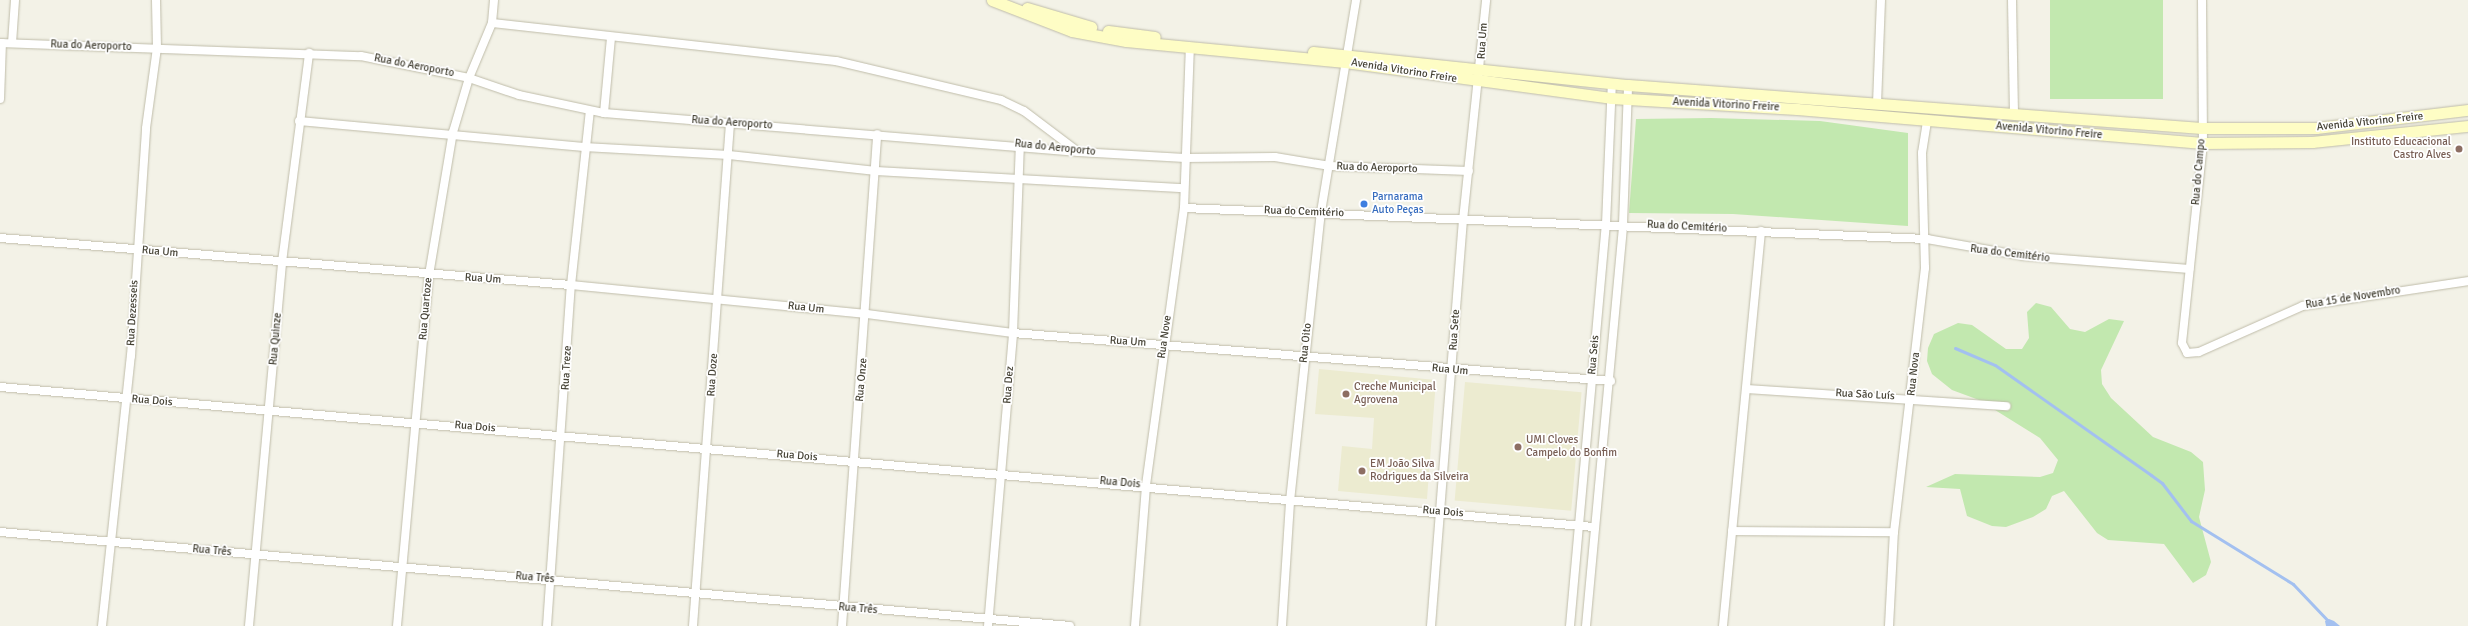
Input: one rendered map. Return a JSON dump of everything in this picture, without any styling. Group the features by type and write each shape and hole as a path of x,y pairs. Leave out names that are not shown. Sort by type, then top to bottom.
{"street":[{"path":"12,43 15,0"},
{"name":"Rua Dezesseis","path":"102,626 125,399 146,128 157,48 156,0"},
{"name":"Rua Quartoze","path":"397,626 429,275 453,132 469,78 492,23 494,0"},
{"name":"Avenida Vitorino Freire","path":"992,0 1072,31 1190,48 1481,68 1612,84 1877,104 2014,112 2201,128 2316,128 2468,110"},
{"name":"Avenida Vitorino Freire","path":"1009,0 1066,21 1113,32 1345,58 1478,82 1627,100 1797,109 1927,122 2202,143 2312,142 2468,126"},
{"path":"1345,58 1356,0"},
{"name":"Rua Um","path":"1478,82 1481,68 1486,0"},
{"path":"1877,104 1881,0"},
{"path":"2012,0 2014,112"},
{"name":"Rua do Campo","path":"2182,343 2202,143 2202,0"},
{"path":"492,23 611,38 785,54 966,90 1024,111 1078,152"},
{"path":"604,113 611,38"},
{"path":"0,99 1,43"},
{"name":"Rua do Aeroporto","path":"1,43 361,56 469,78 519,95 604,113 1020,144 1078,152 1184,158 1275,157 1330,166 1469,171"},
{"name":"Rua Nove","path":"1135,626 1146,485 1163,345 1184,208 1184,158 1190,48"},
{"name":"Rua Quinze","path":"249,626 257,555 282,262 308,53"},
{"name":"Rua Oito","path":"1282,626 1290,500 1304,357 1321,212 1330,166 1345,58"},
{"name":"Rua Sete","path":"1431,626 1463,220 1478,82"},
{"name":"Rua Seis","path":"1570,626 1606,224 1612,84"},
{"path":"1586,626 1611,381 1623,224 1628,85"},
{"name":"Rua Treze","path":"546,626 563,434 571,285 584,147 590,111"},
{"path":"2394,119 2396,133"},
{"path":"299,121 453,132 584,147 729,155 876,171 1184,188"},
{"name":"Rua Nova","path":"1889,626 1894,532 1912,397 1927,239 1922,153 1927,122"},
{"name":"Rua Doze","path":"693,626 708,448 730,123"},
{"name":"Rua Onze","path":"842,626 867,314 877,134"},
{"name":"Rua Dez","path":"988,623 1013,333 1020,144"},
{"name":"Rua do Cemitério","path":"1184,208 1321,212 1463,220 1623,224 1927,239 2023,256 2189,270"},
{"path":"1723,626 1747,389 1760,231"},
{"name":"Rua Um","path":"0,238 429,275 571,285 867,314 1013,333 1452,370 1611,381"},
{"name":"Rua 15 de Novembro","path":"2182,343 2187,353 2199,352 2303,306 2468,281"},
{"name":"Rua Dois","path":"0,387 125,399 563,434 1002,474 1146,485 1290,500 1439,511 1595,527"},
{"name":"Rua São Luís","path":"1747,389 1912,397 2006,406"},
{"path":"1732,531 1894,532"},
{"name":"Rua Três","path":"0,532 551,579 988,623 1070,626"}],"shaded area":[{"path":"1319,369 1436,380 1427,499 1338,491 1342,446 1372,449 1374,418 1315,414"},
{"name":"UMI Cloves Campelo do Bonfim","path":"1465,382 1582,392 1571,511 1455,501"}],"green space":[{"path":"2050,0 2163,0 2163,99 2050,99"},
{"path":"1711,118 1820,121 1908,133 1908,226 1733,214 1629,213 1636,119"},
{"path":"2036,303 2051,307 2070,329 2085,332 2109,319 2124,321 2101,370 2102,384 2111,398 2153,437 2191,452 2203,462 2205,490 2199,517 2211,562 2206,575 2193,583 2164,544 2108,540 2097,533 2064,491 2052,496 2046,509 2033,517 2006,527 1992,526 1967,516 1960,489 1926,487 1955,474 2040,477 2053,473 2058,460 2040,438 1979,400 1952,390 1932,374 1927,361 1928,348 1934,334 1958,323 1972,325 2006,349 2022,349 2029,338 2027,312"}],"water":[{"path":"2329,619 2340,626 2326,626 2325,621"}],"waterway":[{"path":"1955,348 1995,365 2162,483 2191,521 2293,584 2333,626"}],"place":[{"name":"Instituto Educacional Castro Alves","path":"2459,149"},
{"name":"Parnarama Auto Peças","path":"1364,204"},
{"name":"Creche Municipal Agrovena","path":"1346,394"},
{"name":"UMI Cloves Campelo do Bonfim","path":"1518,447"},
{"name":"EM João Silva Rodrigues da Silveira","path":"1362,471"}]}
